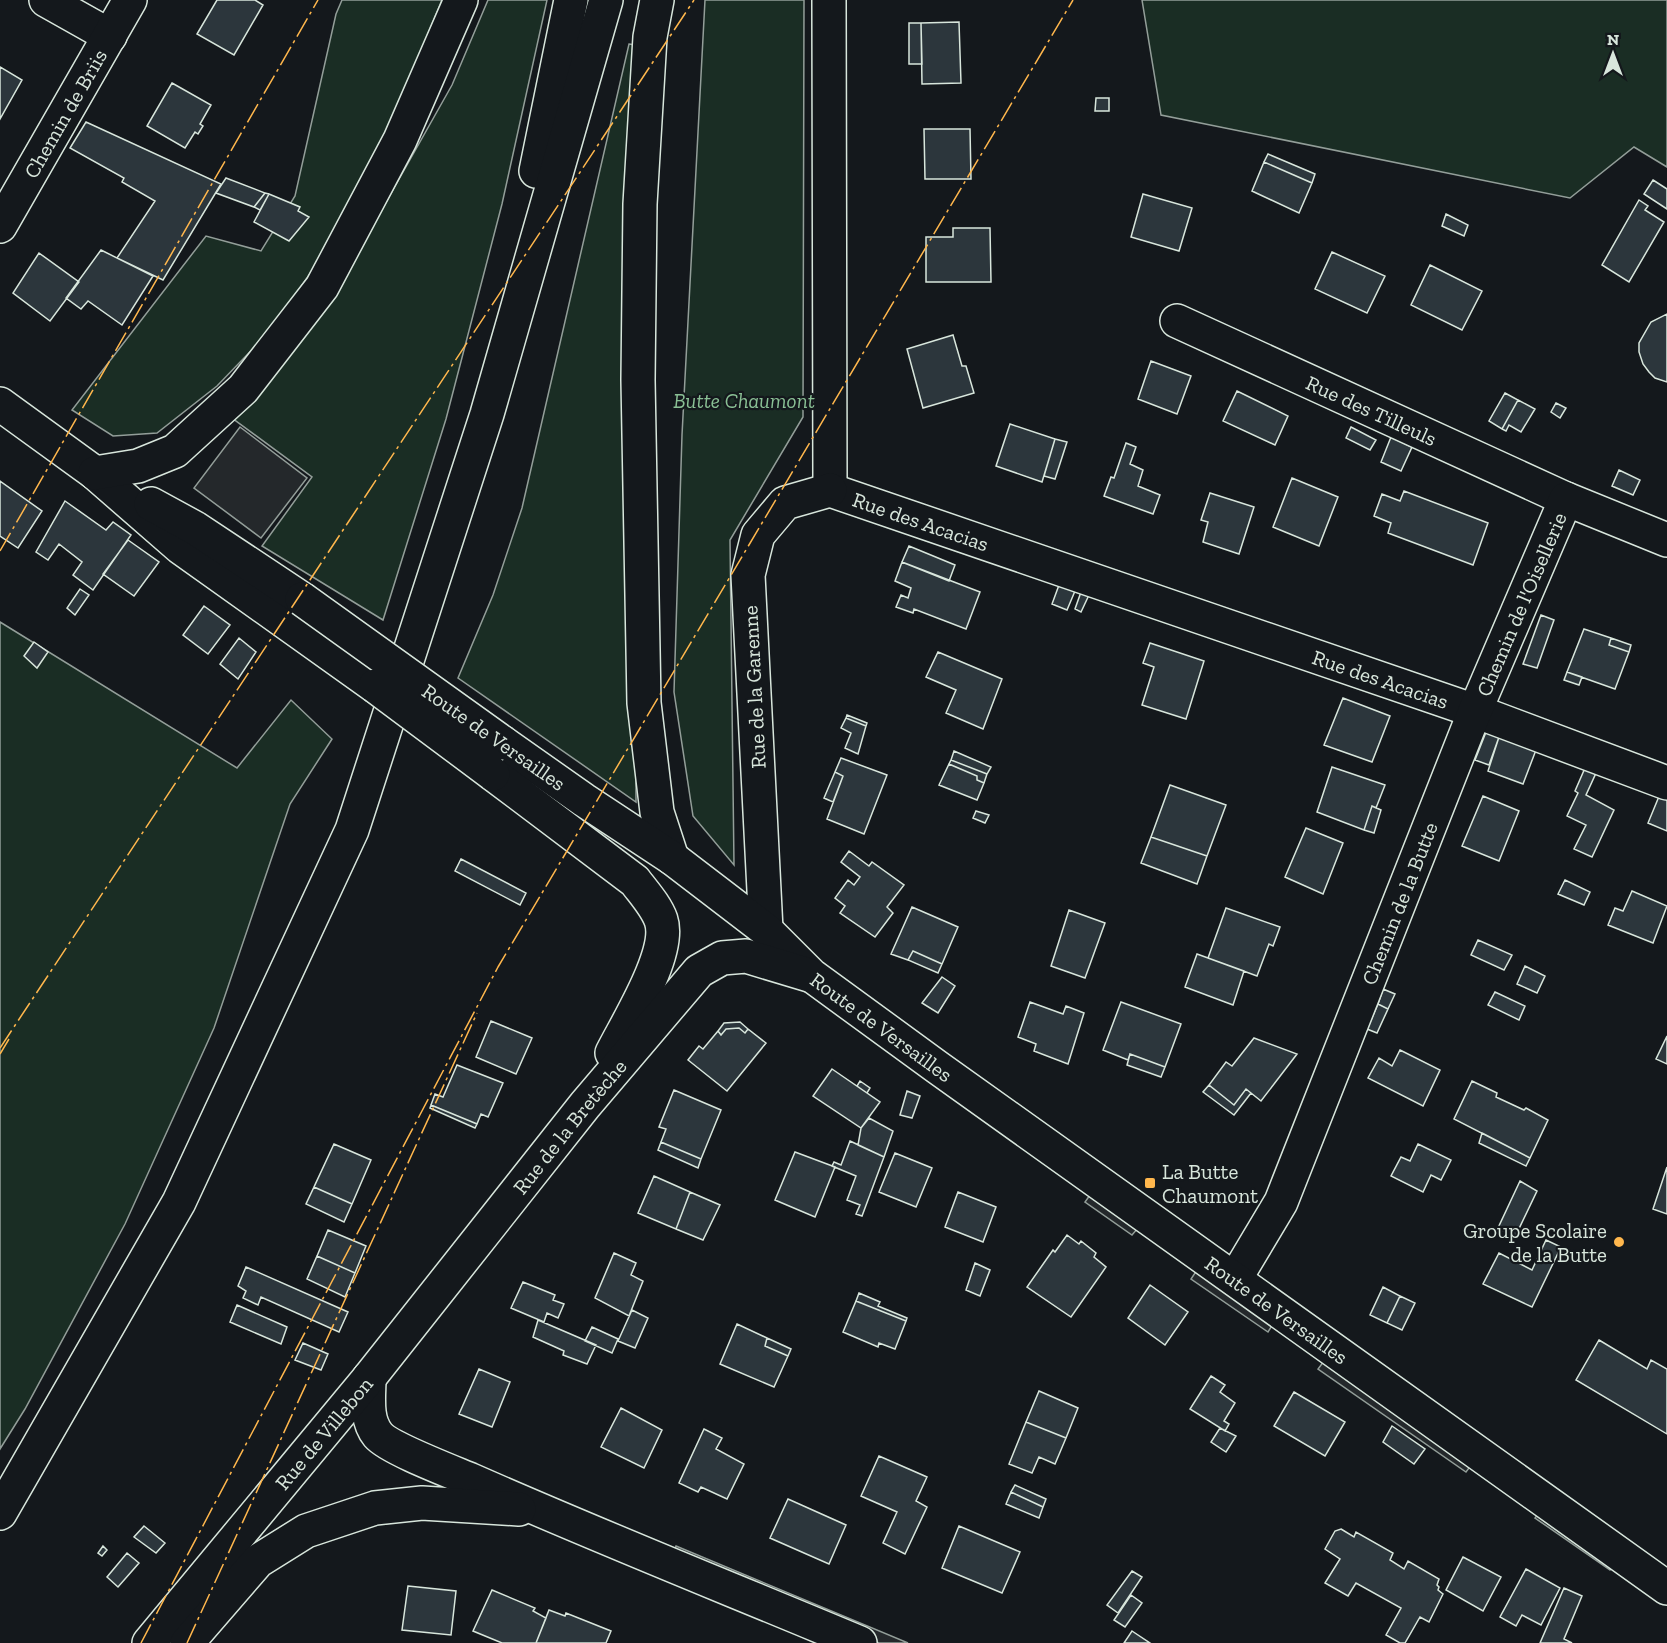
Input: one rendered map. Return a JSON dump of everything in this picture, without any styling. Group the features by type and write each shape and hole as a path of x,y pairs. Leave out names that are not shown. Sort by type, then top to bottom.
{"main road":[{"path":"46,0 110,36"},
{"name":"Chemin de Briis","path":"0,226 130,0"},
{"path":"95,473 138,466 175,451 243,389 322,287 400,140 461,0"},
{"path":"487,414 571,0"},
{"path":"0,1513 179,1202 352,830 487,414 606,0"},
{"path":"657,0 650,37 640,204 638,380 644,703 657,812 672,858"},
{"name":"Rue des Acacias","path":"829,0 830,490 1475,711"},
{"name":"Rue des Tilleuls","path":"1178,321 1566,499"},
{"name":"Route de Versailles","path":"0,404 95,473 195,528 297,614 375,686 635,881 662,921 663,941 650,979 585,1105"},
{"name":"Rue de la Garenne","path":"766,930 748,576 758,535 785,503 830,490"},
{"name":"Chemin de l'Oisellerie","path":"1475,711 1566,499 1667,540"},
{"name":"Route de Versailles","path":"297,614 503,743 584,801 672,858 766,930 811,975 1667,1588"},
{"path":"1475,711 1667,783"},
{"name":"Chemin de la Butte","path":"1235,1279 1281,1202 1475,711"},
{"name":"Rue de la Bretèche","path":"369,1378 585,1105 699,971 722,958 746,956 811,975"},
{"name":"Rue de Villebon","path":"369,1378 369,1416 379,1436 405,1451 538,1510 861,1643"},
{"name":"Rue de Villebon","path":"149,1643 369,1378"},
{"name":"Rue de Villebon","path":"186,1643 258,1561 306,1532 375,1508 422,1503 538,1510"}],"green space":[{"path":"342,0 442,0 391,123 321,258 270,331 217,386 157,433 113,436 72,410 206,236 261,251 295,196 336,14"},
{"path":"488,0 547,0 502,204 446,419 383,620 262,546 312,477 232,418 354,259 452,85"},
{"name":"Butte Chaumont","path":"705,0 804,0 803,417 730,540 734,865 693,816 674,692 682,435"},
{"path":"1142,0 1667,0 1667,167 1634,147 1570,198 1161,115"},
{"path":"629,44 635,45 636,802 458,678 493,595 522,508"},
{"path":"0,622 237,768 291,700 332,739 290,804 214,1028 125,1224 25,1409 0,1449"}],"shaded area":[{"path":"240,427 307,478 261,538 194,488"},
{"path":"1090,1195 1138,1228 1132,1235 1085,1202"},
{"path":"1197,1270 1273,1324 1268,1332 1191,1279"},
{"path":"1324,1361 1472,1464 1466,1472 1318,1369"},
{"path":"1541,1510 1616,1563 1610,1570 1535,1518"},
{"path":"676,1546 908,1643 879,1643 672,1556"}],"building":[{"path":"217,0 255,0 263,5 234,55 197,34"},
{"path":"959,22 961,83 922,84 921,23"},
{"path":"909,23 921,23 922,64 909,64"},
{"path":"0,67 22,80 0,119"},
{"path":"172,83 211,105 200,124 203,126 198,134 195,132 185,148 147,126"},
{"path":"1096,98 1109,98 1109,111 1095,111"},
{"path":"86,122 221,184 163,280 117,258 155,201 122,182 124,178 70,148"},
{"path":"924,129 970,129 971,179 925,179"},
{"path":"1268,154 1315,174 1312,183 1264,162"},
{"path":"1264,162 1312,183 1299,213 1252,191"},
{"path":"226,178 265,193 254,207 216,193"},
{"path":"1653,180 1667,189 1667,209 1644,194"},
{"path":"265,193 269,194 260,210 254,207"},
{"path":"269,194 300,207 298,211 309,217 289,241 254,222"},
{"path":"1143,194 1192,208 1179,251 1131,237"},
{"path":"1639,200 1648,206 1645,210 1664,222 1629,282 1602,265"},
{"path":"1446,214 1468,225 1464,236 1442,226"},
{"path":"953,228 990,228 991,282 926,282 926,237 953,237"},
{"path":"101,250 153,276 122,325 88,301 81,309 66,298"},
{"path":"1332,252 1385,276 1367,313 1315,289"},
{"path":"39,253 79,282 50,321 13,293"},
{"path":"1430,265 1482,291 1462,330 1411,305"},
{"path":"1667,314 1667,382 1655,378 1643,364 1639,343 1651,322"},
{"path":"953,335 962,366 966,366 974,393 923,408 907,349"},
{"path":"1151,361 1191,376 1177,414 1138,399"},
{"path":"1237,391 1288,416 1275,445 1223,421"},
{"path":"1505,393 1518,400 1502,429 1489,421"},
{"path":"1518,400 1535,409 1521,432 1509,425 1506,431 1502,429"},
{"path":"1556,403 1566,408 1560,418 1551,412"},
{"path":"1010,424 1055,439 1042,482 996,466"},
{"path":"1351,427 1376,440 1370,450 1346,438"},
{"path":"1391,437 1412,447 1401,471 1381,462"},
{"path":"1055,439 1067,442 1055,479 1044,476"},
{"path":"1126,443 1136,447 1130,464 1143,470 1138,486 1160,495 1153,514 1104,496 1111,477 1114,478"},
{"path":"1619,470 1640,480 1633,495 1612,486"},
{"path":"1292,478 1338,497 1319,546 1273,527"},
{"path":"0,481 42,511 18,548 0,536"},
{"path":"1404,491 1488,523 1473,565 1388,533 1391,523 1374,516 1382,494 1400,501"},
{"path":"1210,493 1254,507 1239,554 1203,542 1208,522 1201,520"},
{"path":"65,501 106,530 113,522 131,535 93,590 73,575 82,562 59,544 48,560 36,552"},
{"path":"128,540 159,562 134,596 103,574"},
{"path":"909,546 955,565 949,581 902,562"},
{"path":"902,562 980,592 966,629 914,609 913,613 896,607 901,595 908,598 911,588 895,581"},
{"path":"1059,585 1075,591 1067,610 1052,604"},
{"path":"80,589 89,595 75,615 67,608"},
{"path":"1081,592 1089,595 1081,612 1075,609"},
{"path":"204,606 230,625 208,654 183,635"},
{"path":"1541,615 1554,620 1537,668 1523,664"},
{"path":"1584,629 1611,638 1609,645 1629,652 1615,689 1567,672"},
{"path":"239,638 256,652 238,679 220,664"},
{"path":"1611,638 1631,645 1629,652 1609,645"},
{"path":"34,642 48,652 37,668 24,656"},
{"path":"1150,643 1204,661 1186,719 1142,705 1154,667 1143,663"},
{"path":"938,652 1002,679 983,729 946,713 956,690 926,677"},
{"path":"1567,672 1582,677 1579,685 1564,680"},
{"path":"1343,698 1390,716 1372,762 1324,745"},
{"path":"847,715 867,723 866,726 846,718"},
{"path":"846,718 866,726 858,754 845,748 851,733 841,728"},
{"path":"1486,732 1499,737 1489,765 1475,760"},
{"path":"1499,737 1536,750 1523,784 1488,771"},
{"path":"954,751 991,767 987,774 951,760"},
{"path":"841,758 887,775 864,834 827,819 843,776 835,772"},
{"path":"951,760 987,774 984,783 977,780 977,776 949,764"},
{"path":"949,764 977,776 977,780 984,783 977,800 939,785"},
{"path":"1332,767 1385,785 1376,808 1372,806 1364,830 1317,812"},
{"path":"1585,768 1596,773 1586,795 1614,810 1592,857 1574,849 1586,825 1567,816 1578,793 1575,791"},
{"path":"835,772 843,776 833,802 824,798"},
{"path":"1170,785 1226,805 1207,856 1151,837"},
{"path":"1660,794 1667,797 1667,831 1648,823"},
{"path":"1483,796 1519,811 1499,861 1462,846"},
{"path":"1372,806 1381,810 1374,833 1364,830"},
{"path":"976,811 989,815 985,823 973,818"},
{"path":"1306,828 1343,843 1323,894 1285,877"},
{"path":"1151,837 1207,856 1197,884 1141,863"},
{"path":"849,851 869,866 872,862 904,885 887,907 893,913 875,937 840,913 845,906 835,898 848,880 854,885 860,877 841,862"},
{"path":"461,859 526,893 520,905 455,871"},
{"path":"1565,880 1590,892 1584,905 1558,894"},
{"path":"1632,891 1667,906 1653,943 1608,925 1615,908 1623,911"},
{"path":"912,907 958,927 942,964 913,951 908,960 891,954"},
{"path":"1226,908 1280,927 1273,946 1269,944 1257,976 1208,958"},
{"path":"1069,910 1105,923 1085,978 1051,966"},
{"path":"1478,940 1512,955 1504,970 1471,955"},
{"path":"913,951 942,964 938,973 908,960"},
{"path":"1197,954 1244,971 1233,1005 1185,987"},
{"path":"1525,966 1545,976 1537,993 1517,984"},
{"path":"942,977 955,986 938,1013 922,1003"},
{"path":"1383,989 1395,994 1388,1009 1378,1004"},
{"path":"1495,992 1525,1006 1519,1020 1488,1005"},
{"path":"1030,1002 1063,1014 1066,1006 1084,1013 1068,1064 1034,1051 1036,1044 1018,1037"},
{"path":"1121,1002 1181,1024 1165,1067 1130,1054 1128,1060 1103,1050"},
{"path":"1378,1004 1388,1009 1377,1033 1367,1029"},
{"path":"491,1021 532,1038 516,1074 476,1057"},
{"path":"740,1022 748,1029 745,1033 739,1028 726,1029 721,1035 718,1031 724,1023"},
{"path":"739,1028 745,1033 748,1029 766,1043 727,1091 688,1060 699,1046 703,1049 718,1031 721,1035 726,1029"},
{"path":"1667,1036 1667,1064 1656,1059"},
{"path":"1254,1038 1297,1054 1261,1101 1246,1089 1234,1105 1209,1085 1226,1062 1232,1066"},
{"path":"1400,1050 1440,1070 1423,1106 1368,1078 1379,1058 1392,1066"},
{"path":"1130,1054 1165,1067 1161,1077 1127,1065"},
{"path":"457,1065 503,1083 488,1117 481,1114 477,1124 431,1105 435,1094 443,1097"},
{"path":"832,1069 880,1102 861,1128 813,1096"},
{"path":"860,1081 870,1088 867,1093 857,1086"},
{"path":"1472,1081 1497,1093 1496,1097 1524,1110 1526,1108 1548,1120 1530,1158 1454,1119"},
{"path":"1209,1085 1234,1105 1246,1089 1251,1093 1234,1115 1203,1092"},
{"path":"674,1090 721,1110 701,1159 661,1142 666,1129 659,1127"},
{"path":"907,1091 920,1096 912,1118 900,1115"},
{"path":"431,1105 477,1124 475,1128 430,1108"},
{"path":"869,1118 893,1131 884,1157 858,1145 861,1128"},
{"path":"1482,1133 1530,1158 1526,1166 1479,1143"},
{"path":"850,1141 884,1157 862,1216 856,1214 860,1205 847,1200 856,1176 832,1166 834,1162 841,1165"},
{"path":"661,1142 701,1159 698,1168 658,1150"},
{"path":"334,1144 371,1160 352,1204 314,1187"},
{"path":"1418,1144 1451,1160 1441,1180 1431,1175 1423,1192 1391,1176 1401,1157 1410,1161"},
{"path":"795,1152 835,1167 815,1217 775,1200"},
{"path":"895,1153 932,1168 916,1207 879,1192"},
{"path":"1667,1167 1667,1214 1653,1209"},
{"path":"654,1176 690,1192 676,1229 638,1213"},
{"path":"1520,1181 1537,1191 1515,1237 1498,1228"},
{"path":"314,1187 352,1204 344,1222 306,1204"},
{"path":"690,1192 720,1205 703,1240 676,1229"},
{"path":"958,1192 996,1207 983,1242 945,1227"},
{"path":"328,1230 366,1246 355,1273 317,1256"},
{"path":"1067,1235 1079,1244 1081,1241 1096,1253 1094,1257 1106,1267 1071,1317 1027,1287 1053,1250 1055,1252"},
{"path":"1546,1240 1561,1247 1532,1307 1483,1284 1499,1253 1532,1270"},
{"path":"614,1253 636,1263 631,1275 643,1281 629,1316 595,1298"},
{"path":"317,1256 355,1273 345,1297 307,1279"},
{"path":"975,1263 990,1270 980,1296 966,1290"},
{"path":"246,1267 348,1312 339,1332 261,1297 258,1305 243,1298 246,1291 238,1286"},
{"path":"523,1282 555,1295 553,1300 564,1304 558,1318 547,1313 544,1322 511,1308"},
{"path":"1150,1285 1188,1312 1165,1345 1128,1318"},
{"path":"1383,1287 1400,1296 1387,1323 1370,1315"},
{"path":"859,1293 880,1302 878,1306 907,1318 906,1321 856,1301"},
{"path":"1400,1296 1415,1303 1402,1330 1387,1323"},
{"path":"856,1301 906,1321 895,1349 879,1343 878,1347 843,1332"},
{"path":"237,1305 287,1327 281,1344 230,1322"},
{"path":"632,1310 648,1318 635,1348 618,1341"},
{"path":"538,1320 596,1345 587,1364 563,1355 564,1351 533,1337"},
{"path":"737,1324 767,1338 765,1346 788,1356 774,1387 720,1364"},
{"path":"592,1327 618,1339 612,1353 585,1341"},
{"path":"767,1338 791,1349 788,1356 765,1346"},
{"path":"1599,1340 1647,1369 1651,1360 1667,1369 1667,1434 1576,1380"},
{"path":"303,1343 328,1354 321,1370 295,1360"},
{"path":"479,1369 510,1382 492,1427 459,1414"},
{"path":"1211,1376 1225,1385 1220,1392 1235,1403 1224,1421 1229,1424 1225,1431 1190,1409"},
{"path":"1039,1391 1078,1408 1066,1438 1026,1422"},
{"path":"1294,1392 1345,1422 1325,1456 1274,1426"},
{"path":"621,1408 662,1430 644,1468 601,1447"},
{"path":"1026,1422 1066,1438 1055,1464 1039,1457 1032,1473 1009,1464"},
{"path":"1392,1426 1425,1449 1414,1464 1383,1442"},
{"path":"1220,1428 1236,1436 1226,1452 1211,1442"},
{"path":"704,1429 722,1438 716,1449 744,1464 727,1499 701,1487 698,1492 679,1483"},
{"path":"879,1456 927,1477 916,1501 927,1507 905,1554 883,1543 897,1512 861,1496"},
{"path":"1015,1485 1046,1499 1043,1507 1011,1492"},
{"path":"1011,1492 1043,1507 1039,1518 1006,1504"},
{"path":"788,1499 846,1525 829,1564 770,1538"},
{"path":"144,1526 165,1543 156,1553 134,1537"},
{"path":"959,1526 1020,1552 1002,1593 942,1568"},
{"path":"1341,1529 1354,1537 1356,1532 1393,1553 1390,1560 1404,1569 1408,1561 1439,1579 1438,1590 1443,1594 1429,1622 1420,1617 1405,1643 1400,1643 1386,1635 1401,1608 1356,1583 1348,1596 1325,1583 1340,1559 1325,1549 1335,1531"},
{"path":"103,1546 107,1550 102,1556 98,1553"},
{"path":"127,1553 139,1563 118,1587 107,1577"},
{"path":"1463,1557 1501,1577 1483,1611 1446,1590"},
{"path":"1526,1569 1560,1588 1541,1625 1522,1615 1516,1626 1500,1617"},
{"path":"1132,1571 1142,1577 1118,1613 1107,1605"},
{"path":"408,1586 456,1591 451,1635 402,1630"},
{"path":"1564,1588 1582,1596 1564,1639 1572,1643 1540,1643"},
{"path":"492,1590 535,1608 533,1611 546,1618 536,1643 502,1643 473,1631"},
{"path":"1131,1595 1142,1603 1125,1627 1114,1620"},
{"path":"549,1610 565,1616 566,1613 611,1631 606,1643 536,1643"},
{"path":"1132,1631 1150,1643 1124,1643"}],"power":[{"path":"0,551 318,0"},
{"path":"0,1048 694,0"},
{"path":"141,1643 498,967 1073,0"},
{"path":"187,1643 477,1013"},
{"path":"0,1054 9,1039"}],"place":[{"name":"La Butte Chaumont","path":"1150,1183"},
{"name":"Groupe Scolaire de la Butte","path":"1619,1242"}]}
